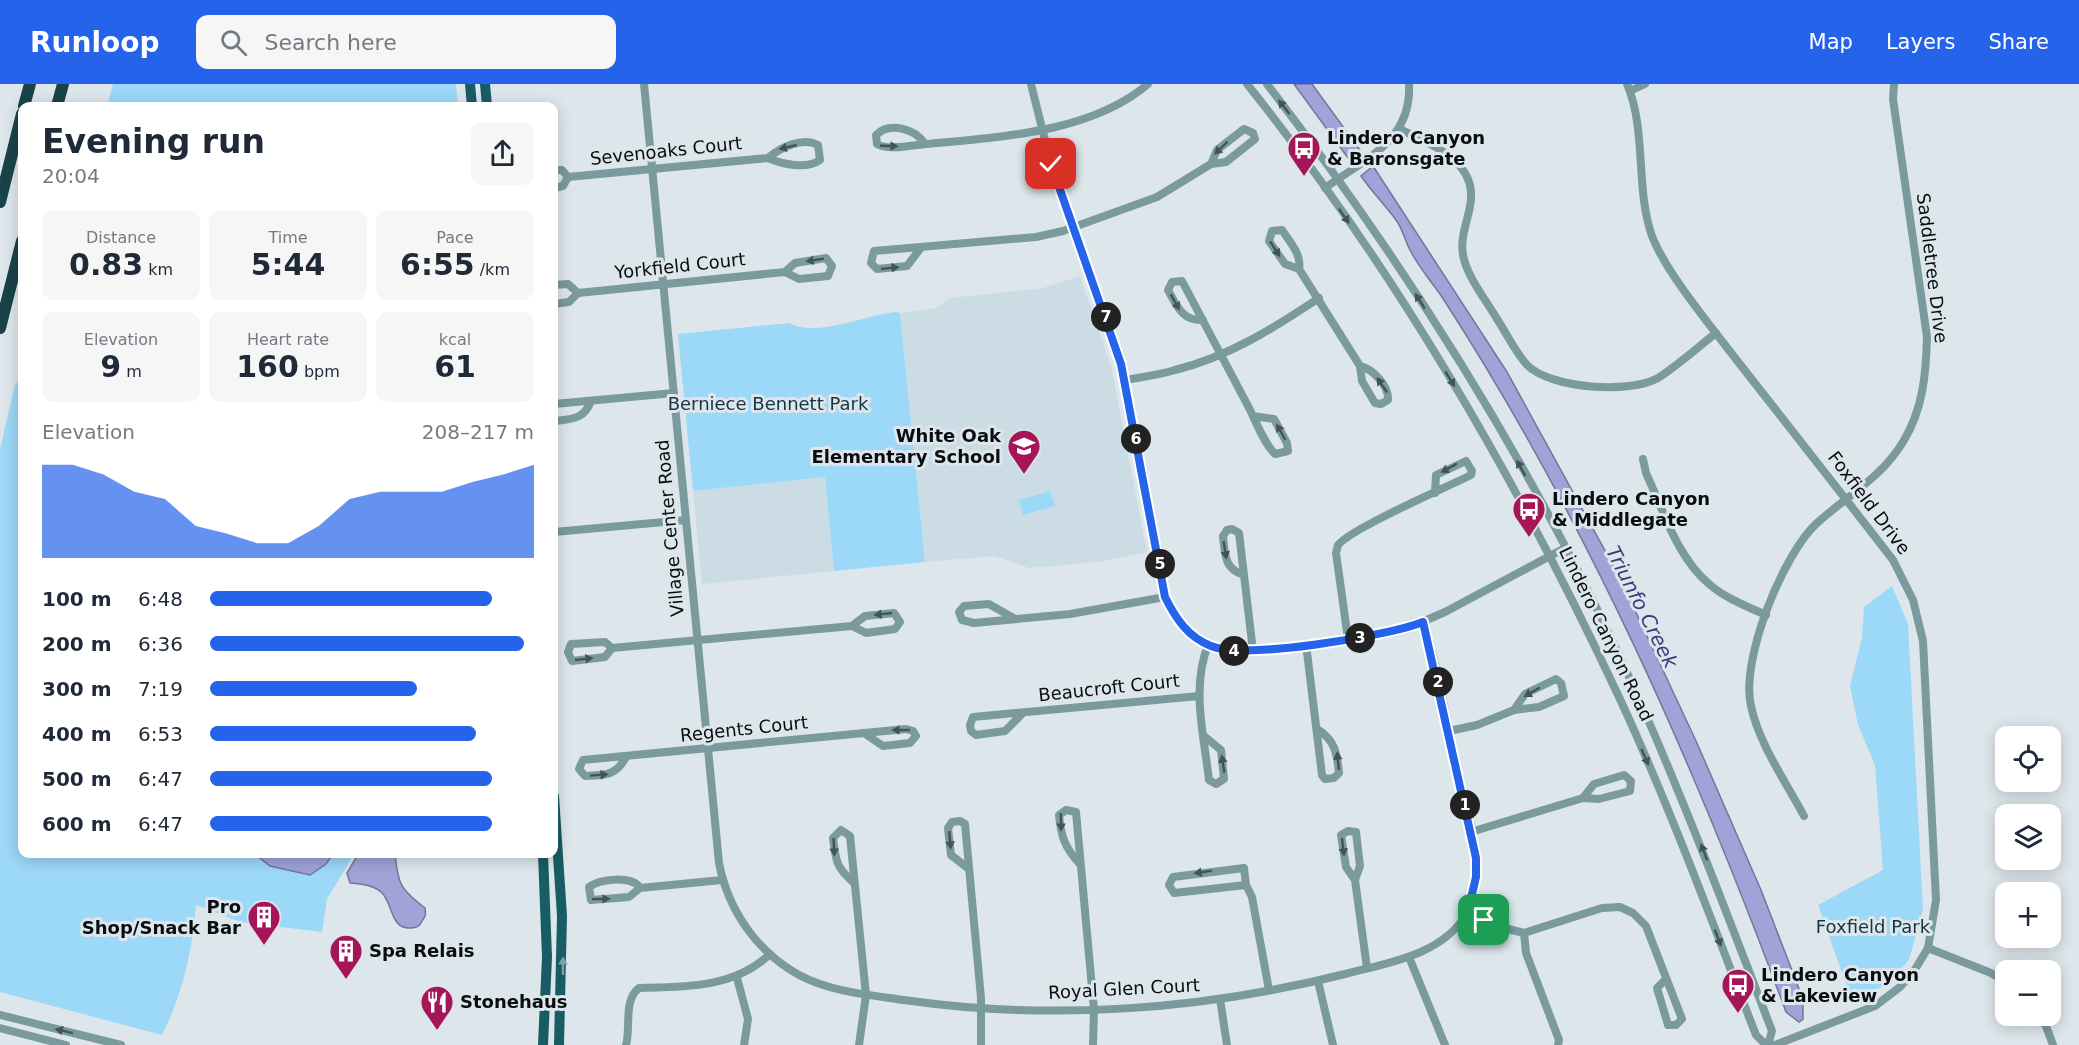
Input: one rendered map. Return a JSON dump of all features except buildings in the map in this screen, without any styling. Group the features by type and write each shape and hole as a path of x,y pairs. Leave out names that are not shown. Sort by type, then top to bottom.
{"highway":[{"path":"25,102 30,84"},
{"path":"58,102 63,84"},
{"path":"0,202 18,130"},
{"path":"0,328 18,257"}],"main road":[{"path":"470,84 472,102"},
{"path":"485,84 487,102"},
{"path":"558,856 562,916 559,1045"},
{"path":"543,858 547,957 543,1045"}],"street":[{"name":"Village Center Road","path":"644,84 722,880 749,933 770,954"},
{"path":"1031,84 1041,130 1116,344 1125,380 1165,597 1178,621 1189,633 1208,645 1222,650 1253,651 1381,635 1423,622 1565,548"},
{"path":"1132,84 1136,94"},
{"path":"925,144 915,132 907,129 882,131 876,135 877,144 884,147 925,144 1041,130 1095,114 1136,94 1148,84"},
{"name":"Lindero Canyon Road","path":"1247,84 1325,188 1415,321 1466,405 1550,556 1624,708 1659,789 1756,1035 1767,1045 1772,1031 1700,840 1638,696 1565,548 1521,466 1460,364 1339,178 1267,84"},
{"path":"1325,188 1367,159 1400,129 1410,99 1409,84"},
{"path":"1628,87 1645,84"},
{"name":"Saddletree Drive","path":"1804,816 1764,740 1751,707 1749,672 1752,655 1766,615 1800,542 1817,523 1876,476 1903,443 1919,408 1926,374 1927,337 1893,99 1894,84"},
{"name":"Foxfield Drive","path":"1628,87 1652,235 1662,256 1716,333 1893,560 1913,600 1923,641 1936,900 1928,948 1914,971 1900,987 1875,1006 1775,1045"},
{"path":"920,249 907,266 877,269 871,263 874,251 905,247 920,249 1036,237 1074,227 1157,197 1211,164 1226,162 1251,144 1255,139 1253,133 1244,129 1217,150 1211,164"},
{"path":"1400,129 1444,152 1467,176 1473,199 1463,234 1463,256 1473,278 1529,367 1561,381 1622,388 1658,378 1716,333"},
{"name":"Sevenoaks Court","path":"568,177 768,158 786,164 815,163 820,160 821,152 818,145 813,143 784,146 768,158"},
{"name":"Sevenoaks Court","path":"558,170 562,170 568,177"},
{"name":"Sevenoaks Court","path":"558,187 563,186 568,177"},
{"path":"1299,269 1285,264 1269,241 1272,231 1282,230 1298,254 1299,269 1360,366"},
{"name":"Yorkfield Court","path":"558,303 569,302 578,293 785,272 799,279 828,276 832,266 826,258 795,263 785,272"},
{"path":"1203,320 1188,318 1181,314 1168,290 1172,282 1182,281 1203,320 1253,416 1270,450 1275,454 1288,451 1287,443 1274,419 1253,416"},
{"name":"Yorkfield Court","path":"558,285 568,284 578,293"},
{"path":"1125,380 1176,370 1220,354 1271,329 1318,298"},
{"path":"558,404 674,393"},
{"path":"558,420 578,418 584,414 591,401"},
{"path":"1643,459 1650,483 1689,563 1708,584 1727,597 1766,615"},
{"path":"1348,639 1336,554 1338,545 1350,535 1471,476 1466,461 1436,475 1435,493"},
{"path":"558,532 686,520"},
{"path":"1244,575 1235,572 1227,564 1223,536 1227,530 1232,529 1239,533 1244,575 1253,651"},
{"path":"1015,619 989,604 964,606 959,612 962,620 966,622 1015,619 1118,607 1165,597"},
{"path":"612,648 605,657 572,661 568,652 571,644 604,642 612,648 852,626 866,633 895,629 900,622 894,613 865,616 852,626"},
{"path":"1423,622 1471,832 1476,877 1468,911 1496,926 1524,933 1549,927 1602,908 1620,907 1633,913 1646,926 1682,1019 1676,1025 1668,1025 1658,996 1657,988 1666,979"},
{"path":"1306,644 1322,775 1325,779 1330,779 1339,773 1337,750 1325,734 1317,729"},
{"path":"1204,736 1221,750 1224,779 1216,784 1209,780 1199,696 1201,665 1208,645"},
{"path":"1449,731 1492,720 1514,710 1539,707 1564,696 1564,688 1556,679 1525,694 1514,710"},
{"name":"Beaucroft Court","path":"1023,713 1001,732 976,735 971,731 970,725 973,717 1199,696"},
{"name":"Regents Court","path":"626,757 620,768 610,775 585,776 579,769 583,760 626,757 864,733 906,729 913,731 916,736 910,743 884,746 876,744 864,733"},
{"path":"1471,832 1583,798 1599,800 1630,791 1631,781 1623,775 1594,784 1583,798"},
{"path":"1080,864 1066,849 1062,839 1059,816 1066,810 1076,812 1094,1010 1093,1045"},
{"path":"969,869 957,862 951,855 948,828 952,822 960,820 965,824 969,869 981,1008 981,1045"},
{"path":"854,883 837,867 835,860 833,838 841,830 850,836 866,995 859,1045"},
{"path":"1355,880 1360,866 1356,832 1348,831 1341,835 1346,867 1355,880 1368,968"},
{"path":"1246,885 1174,893 1169,885 1173,877 1244,868 1246,885 1252,897 1269,990"},
{"path":"640,888 629,880 594,883 589,887 589,893 591,900 597,901 628,897 640,888 722,880"},
{"name":"Royal Glen Court","path":"770,954 800,975 819,984 866,995 981,1008 1094,1010 1220,999 1318,981 1368,968 1409,957 1445,937 1468,911"},
{"path":"1524,933 1526,953 1558,1042 1568,1045"},
{"path":"1928,948 1995,975"},
{"path":"637,1045 627,1041 632,993 639,988 712,983 737,978 757,967 770,954"},
{"path":"1409,957 1445,1045"},
{"path":"737,978 748,1019 744,1045"},
{"path":"1318,981 1333,1045"},
{"path":"1220,999 1227,1045"},
{"path":"0,1015 121,1045"},
{"path":"2046,1026 2053,1045"},
{"path":"0,1028 66,1045"}],"shaded area":[{"path":"1294,84 1312,84 1360,150 1348,158"},
{"path":"1373,166 1507,372 1619,576 1696,741 1761,890 1803,999 1803,1019 1799,1022 1786,1012 1751,919 1675,735 1590,556 1495,382 1442,297 1415,259 1398,223 1361,176"},
{"name":"White Oak Elementary School","path":"1080,276 1111,366 1147,552 1098,562 1029,568 994,556 925,562 900,313 936,308 950,298 1043,288"},
{"path":"825,477 834,571 702,584 693,491"},
{"path":"260,858 330,858 326,864 310,875 270,866"},
{"path":"356,858 395,858 402,885 410,896 425,908 425,916 417,927 399,925 381,892 371,886 350,883 347,873"}],"green space":[{"path":"113,84 456,84 458,102 108,102"},
{"name":"Berniece Bennett Park","path":"900,313 925,562 834,571 825,477 693,491 678,334 789,323 800,327 827,327"},
{"path":"18,382 18,858 352,858 327,899 322,932 240,922 196,905 185,972 176,1004 162,1035 0,992 0,449 15,385"},
{"path":"1050,491 1055,506 1023,515 1019,500"},
{"name":"Foxfield Park","path":"1892,586 1908,624 1923,909 1909,960 1889,982 1853,1004 1818,905 1883,870 1875,765 1858,725 1850,686 1862,638 1864,607"}],"place":[{"name":"Lindero Canyon & Baronsgate","path":"1304,177"},
{"name":"White Oak Elementary School","path":"1024,475"},
{"name":"Lindero Canyon & Middlegate","path":"1529,538"},
{"name":"Pro Shop/Snack Bar","path":"264,946"},
{"name":"Spa Relais","path":"346,980"},
{"name":"Lindero Canyon & Lakeview","path":"1738,1014"},
{"name":"Stonehaus","path":"437,1031"}],"route":[{"path":"1051,164 1116,344 1125,380 1165,597 1178,621 1189,633 1208,645 1238,652 1381,635 1423,622 1476,858 1476,877 1468,911 1484,920"}],"water label":[{"name":"Triunfo Creek","path":"1642,607"}]}
